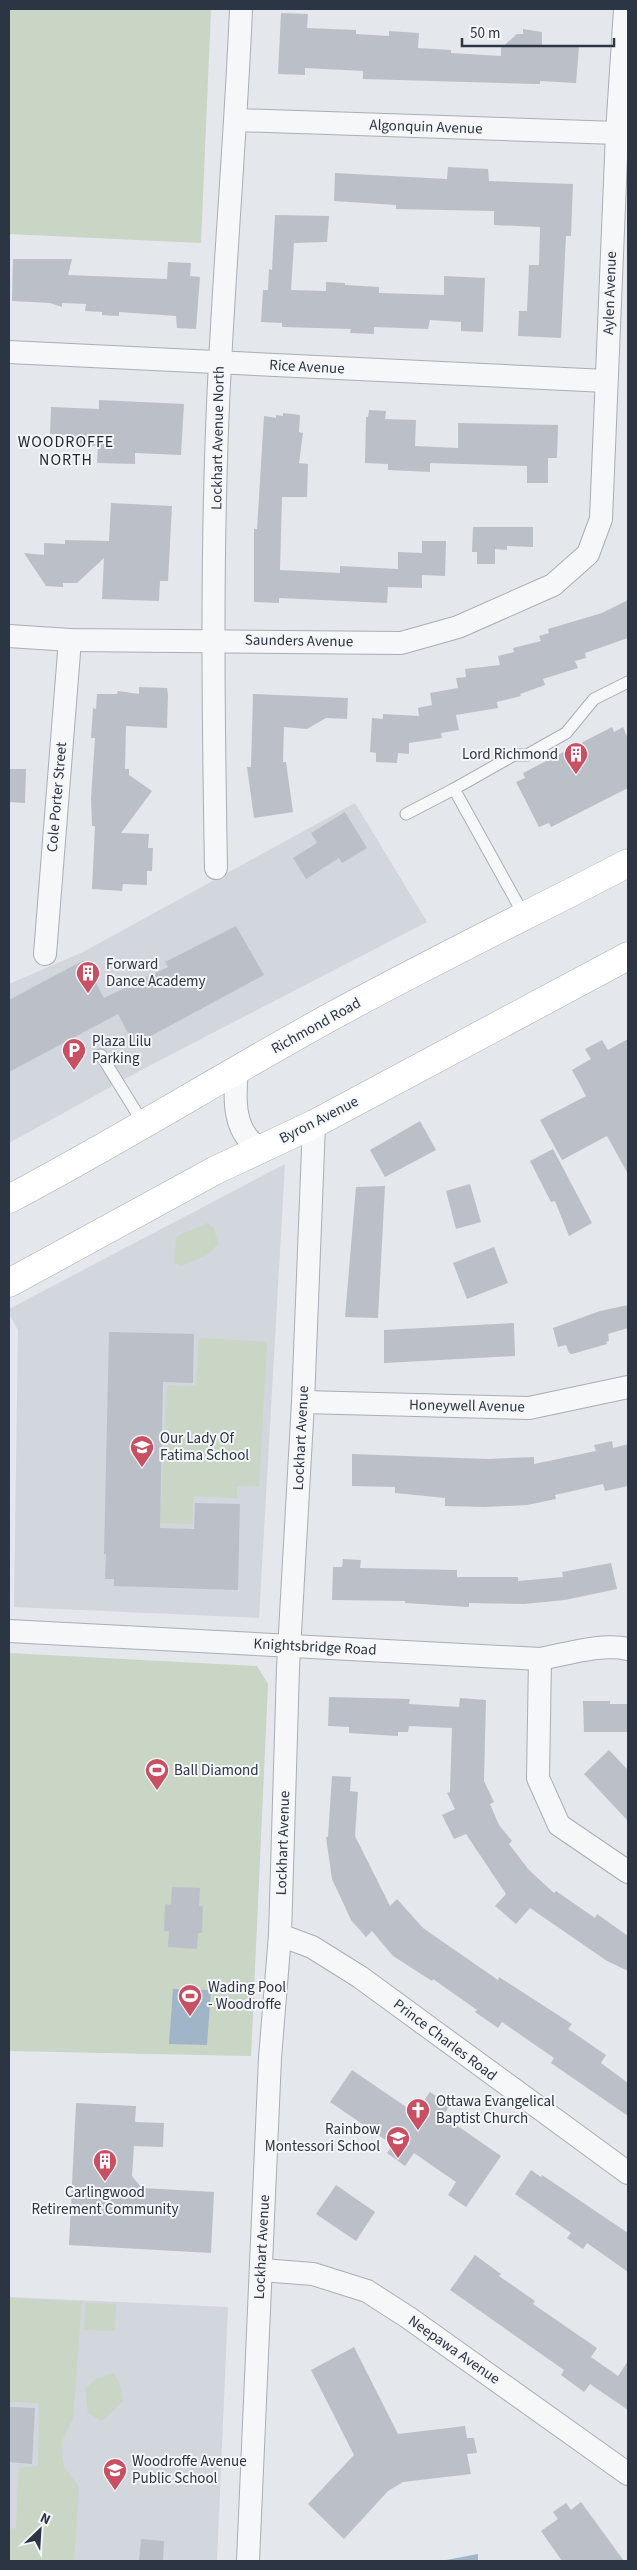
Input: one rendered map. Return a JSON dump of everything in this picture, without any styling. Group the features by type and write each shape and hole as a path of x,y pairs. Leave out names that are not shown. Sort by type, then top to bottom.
{"main road":[{"name":"Richmond Road","path":"9,1199 73,1165 143,1123 413,972 525,917 628,863"},
{"name":"Byron Avenue","path":"9,1283 214,1171 314,1124 628,956"}],"street":[{"name":"Lockhart Avenue North","path":"216,868 213,640 220,363 236,120 241,9"},
{"name":"Aylen Avenue","path":"573,570 588,554 601,519 617,133 625,9"},
{"name":"Algonquin Avenue","path":"236,120 617,133"},
{"name":"Rice Avenue","path":"9,352 606,380"},
{"name":"Saunders Avenue","path":"9,636 70,640 401,643 458,626 553,585 573,570"},
{"name":"Cole Porter Street","path":"45,954 70,640"},
{"path":"237,1071 235,1108 241,1127 252,1145 261,1149"},
{"name":"Lockhart Avenue","path":"248,2561 270,2058 280,1935 290,1646 303,1402 314,1124"},
{"name":"Honeywell Avenue","path":"303,1402 529,1408 628,1388"},
{"name":"Knightsbridge Road","path":"9,1631 540,1659 579,1651 626,1647"},
{"path":"540,1659 538,1778 559,1825 628,1872"},
{"name":"Prince Charles Road","path":"280,1935 312,1947 360,1977 628,2173"},
{"name":"Neepawa Avenue","path":"262,2270 313,2274 367,2291 417,2324 628,2474"}],"lane":[{"path":"406,814 514,755 526,755 566,734 594,699 628,682"},
{"path":"454,789 525,917"},
{"path":"101,1054 143,1123"}],"shaded area":[{"path":"355,803 427,922 145,1068 9,1143 9,984 83,952"},
{"name":"Our Lady Of Fatima School","path":"285,1164 259,1618 14,1607 18,1330 9,1314 9,1309"},
{"name":"Woodroffe Avenue Public School","path":"9,2297 228,2307 217,2561 9,2561"}],"green space":[{"path":"9,9 211,9 201,243 9,234"},
{"path":"207,1223 214,1228 218,1244 207,1255 181,1266 174,1263 176,1238"},
{"path":"199,1338 267,1342 259,1487 237,1486 237,1498 194,1496 192,1524 160,1523 167,1385 196,1386"},
{"path":"9,1653 257,1666 268,1684 251,2056 9,2051"},
{"path":"9,2298 82,2302 73,2418 61,2443 64,2467 79,2487 74,2561 9,2561 9,2529 16,2528 19,2468 38,2466 39,2403 9,2402"},
{"path":"85,2303 116,2304 115,2331 84,2330"},
{"path":"114,2373 121,2387 123,2401 102,2421 88,2413 85,2389 96,2379"}],"water":[{"name":"Wading Pool - Woodroffe","path":"173,1989 211,1990 207,2045 169,2044"},
{"path":"478,2554 478,2561 441,2561"}],"building":[{"path":"281,13 308,14 307,28 356,30 356,34 389,36 389,31 419,33 418,48 451,50 451,53 501,56 501,48 517,34 523,34 523,29 542,32 542,45 579,47 576,83 540,81 540,84 535,84 363,79 363,71 305,68 305,75 278,74"},
{"path":"448,167 488,169 489,181 573,184 571,236 566,236 561,338 518,336 519,311 527,311 529,265 539,265 540,227 494,225 494,211 396,209 396,205 334,201 335,173 447,179"},
{"path":"275,215 329,216 327,242 294,243 291,290 326,291 326,282 379,287 379,293 444,295 444,276 485,278 483,332 461,331 461,322 430,320 428,329 374,327 374,334 350,333 351,329 282,327 282,323 261,322 263,290 268,290 269,269 272,270"},
{"path":"13,259 72,259 68,275 167,279 168,262 191,263 190,276 200,277 196,329 177,328 176,316 119,312 119,316 102,315 102,312 85,311 86,304 62,303 62,307 50,303 12,301"},
{"path":"99,400 184,404 181,455 135,453 135,464 97,463 98,446 66,445 66,435 50,434 51,407 99,409"},
{"path":"369,410 386,411 385,419 416,420 415,446 458,448 458,423 558,425 557,458 548,458 548,483 527,483 527,466 430,463 430,472 388,470 388,464 365,463 366,417 368,417"},
{"path":"283,413 300,415 299,432 303,433 299,463 308,464 307,497 282,497 280,570 340,573 340,566 398,569 398,552 422,553 422,541 446,541 445,576 422,575 422,588 388,587 387,603 279,598 279,603 254,602 254,529 257,529 264,416 276,418 276,415 283,416"},
{"path":"111,503 172,506 168,581 160,581 159,601 102,599 104,558 77,583 63,583 63,587 46,586 24,553 44,555 44,543 65,544 65,540 109,541"},
{"path":"473,527 533,527 533,547 507,546 507,550 495,549 495,564 477,564 477,552 472,552"},
{"path":"628,600 628,638 585,653 586,658 575,661 578,668 543,679 545,685 520,694 521,696 497,702 498,708 456,715 459,730 441,733 442,738 409,743 409,754 398,753 397,763 376,762 376,753 370,752 372,718 383,719 383,714 419,716 418,708 432,705 430,693 458,688 456,678 466,677 465,669 500,665 498,656 514,652 513,648 541,641 539,636 549,633 548,629 602,613"},
{"path":"139,687 167,688 168,695 167,728 126,726 125,769 129,769 129,775 152,791 121,833 149,834 148,848 153,848 152,871 147,871 147,885 123,884 122,891 92,889 95,826 92,826 91,798 95,738 91,738 93,708 96,709 97,694 117,694 118,691 139,694"},
{"path":"253,694 348,698 347,719 326,718 307,729 284,727 283,762 286,762 293,812 254,818 247,767 251,767"},
{"name":"Lord Richmond","path":"612,727 614,732 623,727 628,739 628,788 551,827 549,823 539,827 516,782 525,778 523,773"},
{"path":"9,769 26,769 25,803 9,802"},
{"path":"345,812 367,848 342,863 339,858 306,879 293,858 317,843 311,833"},
{"path":"236,926 264,975 134,1045 118,1014 9,1072 9,1000 84,960 104,998 168,967 165,962"},
{"path":"628,1039 628,1174 607,1136 562,1160 540,1120 586,1096 572,1070 591,1059 585,1049 602,1040 608,1050"},
{"path":"420,1121 436,1150 385,1177 370,1150"},
{"path":"553,1149 592,1223 569,1236 555,1201 551,1202 530,1161"},
{"path":"470,1184 481,1222 456,1229 446,1191"},
{"path":"385,1186 378,1318 345,1317 356,1187"},
{"path":"494,1247 508,1283 467,1299 453,1263"},
{"path":"628,1305 628,1328 608,1334 609,1341 606,1342 607,1344 572,1354 569,1353 566,1345 558,1347 553,1328 600,1311"},
{"path":"514,1323 515,1356 384,1363 384,1330"},
{"path":"109,1332 194,1334 193,1383 163,1382 160,1528 194,1529 195,1503 240,1504 238,1590 114,1586 114,1579 105,1579"},
{"path":"612,1441 613,1448 628,1444 628,1486 605,1491 603,1484 555,1495 556,1499 527,1505 445,1506 445,1498 395,1493 395,1487 352,1486 352,1454 487,1459 534,1457 534,1464 596,1451 594,1445"},
{"path":"343,1559 361,1560 360,1568 457,1570 457,1577 518,1577 518,1581 563,1577 562,1572 611,1563 617,1589 565,1600 524,1604 469,1603 469,1607 405,1603 405,1601 332,1600 333,1567 342,1567"},
{"path":"329,1697 410,1699 409,1704 459,1707 460,1698 486,1700 484,1781 494,1802 490,1804 499,1825 512,1841 509,1844 529,1870 554,1893 556,1891 595,1918 597,1914 628,1936 628,1971 607,1961 530,1908 516,1924 495,1906 506,1894 466,1834 454,1839 442,1815 455,1809 447,1793 450,1792 452,1728 409,1726 408,1732 398,1732 398,1736 349,1733 349,1727 328,1726"},
{"path":"583,1701 610,1701 610,1704 628,1704 628,1732 584,1732"},
{"path":"609,1750 628,1770 628,1821 584,1774"},
{"path":"332,1776 351,1777 350,1791 358,1792 355,1836 390,1906 397,1899 423,1928 498,1980 499,1977 572,2024 568,2029 606,2055 601,2063 628,2083 628,2116 551,2063 554,2058 502,2022 498,2028 475,2012 477,2010 433,1979 432,1981 393,1956 372,1931 366,1937 351,1920 332,1879 326,1837 328,1837"},
{"path":"172,1887 200,1888 199,1906 203,1906 202,1933 198,1933 197,1949 168,1947 169,1931 164,1931 165,1904 171,1905"},
{"name":"Ottawa Evangelical Baptist Church","path":"352,2070 415,2113 430,2092 450,2105 443,2116 501,2156 466,2207 448,2195 456,2182 414,2153 405,2166 387,2153 393,2145 330,2102"},
{"name":"Carlingwood Retirement Community","path":"76,2103 136,2106 135,2122 164,2123 163,2147 134,2146 132,2176 142,2188 214,2192 211,2253 69,2245"},
{"path":"531,2170 541,2177 542,2175 628,2233 628,2272 587,2243 583,2249 567,2238 571,2233 515,2194"},
{"path":"336,2185 375,2212 356,2241 316,2214"},
{"path":"475,2255 501,2274 499,2276 535,2301 533,2304 597,2348 591,2357 618,2376 628,2361 628,2410 590,2384 584,2392 561,2375 564,2370 450,2290"},
{"path":"354,2347 398,2434 465,2426 467,2438 474,2438 477,2453 467,2454 471,2474 403,2482 388,2491 344,2539 308,2504 354,2455 311,2370"},
{"path":"9,2407 35,2408 32,2464 9,2462"},
{"path":"581,2502 624,2561 562,2561 541,2531 558,2519 553,2512 566,2503 571,2510"},
{"path":"141,2539 164,2541 163,2561 139,2561"}],"place":[{"name":"Lord Richmond","path":"576,775"},
{"name":"Forward Dance Academy","path":"88,994"},
{"name":"Plaza Lilu Parking","path":"74,1071"},
{"name":"Our Lady Of Fatima School","path":"142,1468"},
{"name":"Ball Diamond","path":"157,1791"},
{"name":"Wading Pool - Woodroffe","path":"190,2017"},
{"name":"Ottawa Evangelical Baptist Church","path":"418,2131"},
{"name":"Rainbow Montessori School","path":"398,2159"},
{"name":"Carlingwood Retirement Community","path":"105,2182"},
{"name":"Woodroffe Avenue Public School","path":"115,2491"}],"district":[{"name":"WOODROFFE NORTH","path":"66,451"}]}
